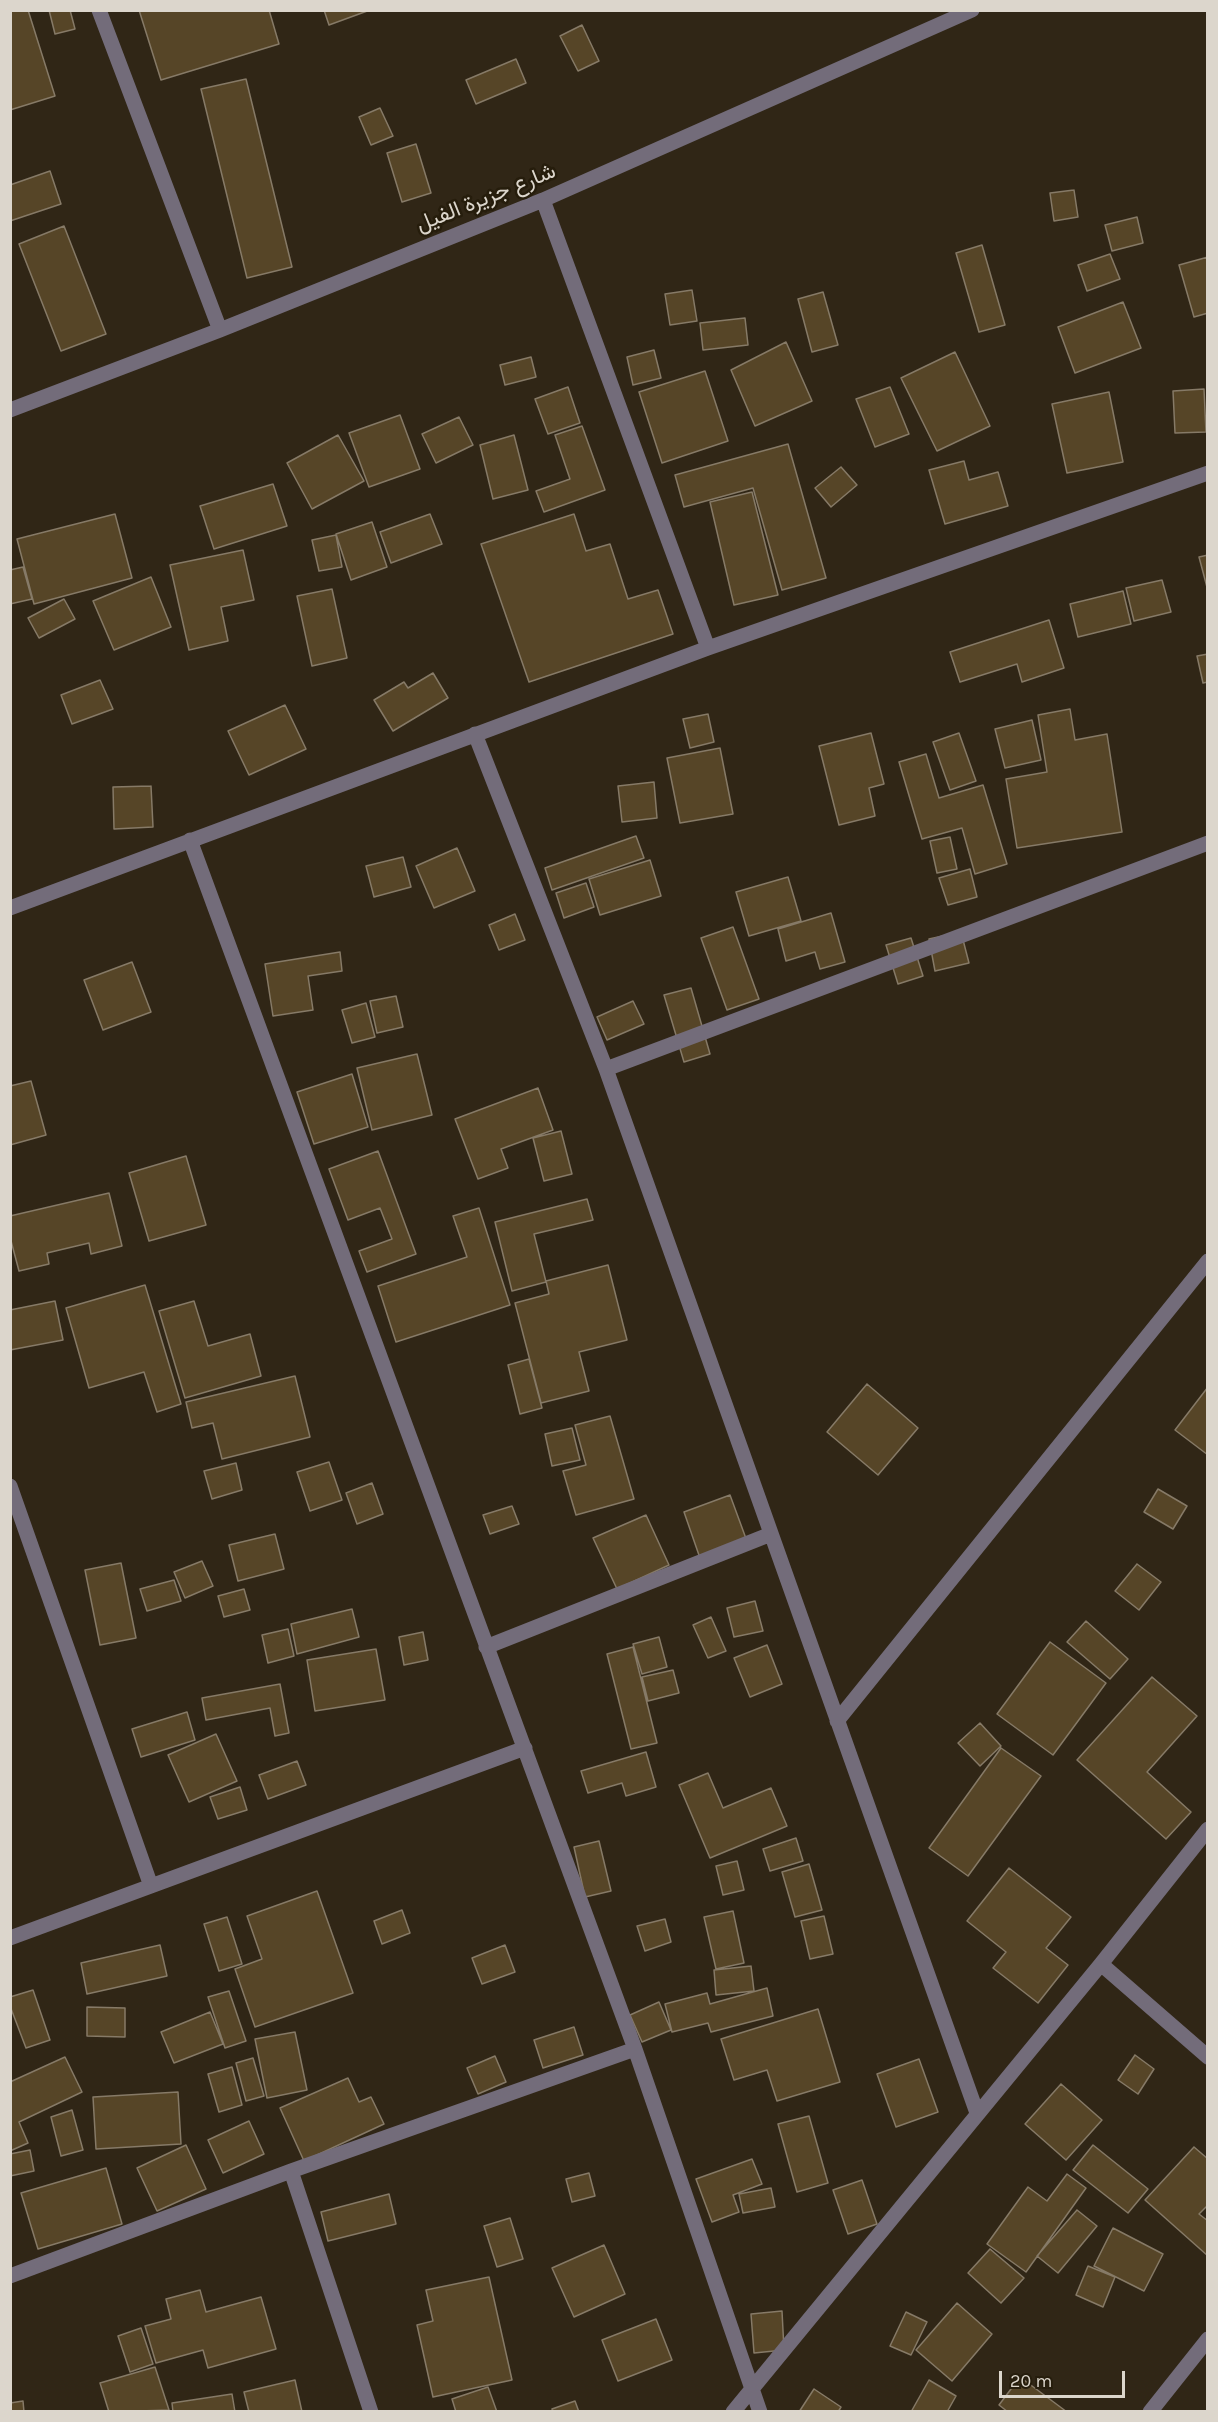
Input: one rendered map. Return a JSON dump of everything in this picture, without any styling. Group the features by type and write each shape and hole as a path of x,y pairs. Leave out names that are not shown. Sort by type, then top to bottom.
{"street":[{"path":"99,10 220,330"},
{"name":"شارع جزيرة الفيل","path":"10,410 220,330 543,200 972,10"},
{"path":"543,200 708,648"},
{"path":"10,908 708,648 1208,473"},
{"path":"475,734 606,1069 977,2113"},
{"path":"190,840 635,2049 760,2412"},
{"path":"606,1069 1208,843"},
{"path":"837,1721 1208,1261"},
{"path":"10,1486 151,1886"},
{"path":"486,1647 771,1534"},
{"path":"10,1938 525,1748"},
{"path":"733,2412 1101,1964 1208,1829"},
{"path":"1101,1964 1208,2057"},
{"path":"10,2276 291,2171 635,2049"},
{"path":"291,2171 371,2412"},
{"path":"1150,2412 1208,2339"}],"building":[{"path":"10,10 28,10 55,96 10,110"},
{"path":"49,10 70,10 75,29 55,34"},
{"path":"139,10 269,10 279,44 161,80"},
{"path":"324,10 370,10 329,25"},
{"path":"582,25 599,61 578,71 560,36"},
{"path":"516,59 526,83 476,104 466,80"},
{"path":"246,79 292,267 247,278 201,89"},
{"path":"380,108 393,136 371,145 359,117"},
{"path":"416,144 431,193 402,202 387,153"},
{"path":"50,171 61,204 10,221 10,185"},
{"path":"1074,190 1078,217 1054,221 1050,193"},
{"path":"1137,217 1143,243 1112,251 1105,225"},
{"path":"64,226 106,334 61,351 19,244"},
{"path":"982,245 1005,325 979,332 956,253"},
{"path":"1110,254 1120,279 1087,291 1078,265"},
{"path":"1208,257 1208,313 1194,317 1179,265"},
{"path":"692,290 697,321 670,325 665,294"},
{"path":"823,292 838,345 812,352 798,299"},
{"path":"1123,302 1141,348 1075,373 1058,327"},
{"path":"745,318 748,345 703,350 700,323"},
{"path":"786,342 812,401 755,426 731,370"},
{"path":"654,350 661,378 633,385 627,357"},
{"path":"955,352 990,426 937,451 901,378"},
{"path":"531,357 536,377 505,385 500,365"},
{"path":"705,371 728,441 662,463 639,392"},
{"path":"568,387 580,423 548,434 535,399"},
{"path":"890,387 909,434 875,447 856,399"},
{"path":"1204,389 1206,432 1175,433 1173,391"},
{"path":"1109,392 1123,462 1067,473 1052,404"},
{"path":"400,415 420,469 369,487 349,433"},
{"path":"459,417 473,445 436,463 422,434"},
{"path":"582,426 605,490 544,512 536,491 570,479 555,435"},
{"path":"338,435 364,481 312,509 287,463"},
{"path":"514,435 528,490 493,499 480,445"},
{"path":"788,444 826,578 782,590 753,488 684,507 675,475"},
{"path":"964,461 969,480 998,472 1008,506 945,524 929,470"},
{"path":"841,467 857,485 831,507 815,488"},
{"path":"273,484 287,526 214,549 200,506"},
{"path":"752,492 778,595 734,605 710,502"},
{"path":"115,514 132,578 34,604 17,539"},
{"path":"430,514 442,544 391,563 380,532"},
{"path":"574,514 586,551 610,544 628,599 658,590 673,634 529,682 481,544"},
{"path":"372,522 387,567 351,580 336,534"},
{"path":"336,535 342,567 319,571 312,540"},
{"path":"243,550 254,600 221,607 228,641 189,650 170,565"},
{"path":"1208,555 1208,591 1199,557"},
{"path":"23,567 32,599 10,604 10,570"},
{"path":"151,577 171,627 114,650 93,601"},
{"path":"1162,580 1171,612 1134,621 1126,588"},
{"path":"332,589 347,658 312,666 297,596"},
{"path":"1123,591 1131,624 1078,637 1070,604"},
{"path":"64,599 75,619 39,638 28,618"},
{"path":"1049,620 1064,668 1022,682 1017,664 960,682 950,652"},
{"path":"1208,654 1208,682 1203,683 1197,656"},
{"path":"433,673 448,698 393,731 374,700 404,682 408,688"},
{"path":"100,680 113,709 72,724 61,695"},
{"path":"285,705 306,749 249,775 228,731"},
{"path":"1070,709 1075,740 1107,734 1122,832 1017,848 1006,779 1047,772 1038,715"},
{"path":"708,714 714,742 690,748 683,719"},
{"path":"1032,720 1041,760 1005,768 995,729"},
{"path":"871,733 884,784 869,788 875,816 839,825 819,746"},
{"path":"959,733 976,781 950,790 933,742"},
{"path":"720,748 733,814 680,823 667,758"},
{"path":"926,754 939,798 983,785 1007,864 975,874 962,828 922,839 899,762"},
{"path":"654,782 657,818 622,822 618,786"},
{"path":"151,786 153,827 114,829 113,787"},
{"path":"636,836 644,858 552,890 545,868"},
{"path":"950,837 957,869 937,873 930,841"},
{"path":"457,848 475,891 434,908 416,866"},
{"path":"403,857 411,887 374,897 366,866"},
{"path":"650,860 661,896 600,915 589,879"},
{"path":"970,869 977,897 948,905 939,878"},
{"path":"788,877 801,921 749,936 736,892"},
{"path":"586,883 594,907 564,918 556,893"},
{"path":"831,913 845,962 820,969 815,952 786,961 778,929"},
{"path":"515,914 525,940 499,950 489,925"},
{"path":"733,927 759,999 727,1010 701,938"},
{"path":"961,932 969,963 935,971 929,939"},
{"path":"911,938 923,976 898,984 886,945"},
{"path":"340,952 342,971 308,976 313,1010 273,1016 265,964"},
{"path":"132,962 151,1012 103,1030 84,980"},
{"path":"691,988 710,1054 684,1062 664,995"},
{"path":"396,996 403,1027 377,1033 370,1001"},
{"path":"633,1001 644,1024 607,1040 597,1017"},
{"path":"366,1003 375,1037 352,1043 342,1010"},
{"path":"417,1054 432,1115 372,1130 357,1068"},
{"path":"352,1074 368,1127 314,1144 297,1092"},
{"path":"31,1081 46,1135 10,1145 10,1086"},
{"path":"538,1088 553,1130 501,1149 508,1168 478,1179 455,1119"},
{"path":"561,1131 572,1174 544,1181 533,1138"},
{"path":"378,1151 416,1254 367,1272 359,1251 392,1239 380,1208 348,1220 329,1169"},
{"path":"186,1156 206,1225 149,1241 129,1173"},
{"path":"109,1193 122,1246 91,1254 89,1243 47,1253 49,1264 19,1271 10,1237 10,1216"},
{"path":"587,1199 593,1220 534,1234 546,1282 512,1291 495,1222"},
{"path":"479,1208 510,1305 396,1342 378,1286 467,1257 453,1216"},
{"path":"608,1265 627,1340 579,1352 589,1391 541,1403 515,1303 549,1294 546,1281"},
{"path":"145,1285 181,1404 157,1412 144,1372 89,1388 66,1308"},
{"path":"55,1301 63,1340 10,1350 10,1310"},
{"path":"194,1301 208,1346 250,1334 261,1376 185,1398 159,1311"},
{"path":"529,1359 542,1408 520,1414 508,1365"},
{"path":"295,1376 310,1437 222,1459 213,1423 192,1428 186,1402"},
{"path":"867,1384 918,1428 878,1475 827,1432"},
{"path":"1208,1387 1208,1455 1175,1430"},
{"path":"610,1416 634,1499 576,1515 563,1471 586,1465 575,1425"},
{"path":"572,1428 580,1460 552,1466 545,1434"},
{"path":"329,1462 342,1500 310,1511 297,1472"},
{"path":"236,1463 242,1490 212,1499 204,1471"},
{"path":"372,1483 383,1514 357,1524 346,1493"},
{"path":"1158,1489 1187,1506 1173,1529 1144,1512"},
{"path":"730,1495 748,1544 701,1561 684,1512"},
{"path":"512,1506 519,1524 490,1534 483,1515"},
{"path":"646,1515 669,1565 617,1589 593,1538"},
{"path":"275,1534 284,1569 238,1581 229,1545"},
{"path":"202,1561 213,1586 185,1598 174,1572"},
{"path":"121,1563 136,1638 100,1645 85,1570"},
{"path":"1137,1564 1161,1582 1139,1610 1115,1591"},
{"path":"174,1580 181,1601 147,1611 140,1589"},
{"path":"244,1589 250,1610 224,1617 218,1596"},
{"path":"755,1601 763,1631 734,1637 727,1608"},
{"path":"352,1609 359,1637 297,1654 291,1624"},
{"path":"711,1617 726,1651 708,1658 693,1625"},
{"path":"1086,1621 1128,1659 1110,1679 1067,1642"},
{"path":"288,1629 294,1656 268,1663 262,1635"},
{"path":"423,1632 428,1660 404,1665 399,1637"},
{"path":"659,1637 667,1667 642,1674 633,1644"},
{"path":"1050,1642 1106,1683 1053,1755 997,1714"},
{"path":"767,1645 782,1684 750,1697 734,1658"},
{"path":"633,1647 657,1743 631,1749 607,1654"},
{"path":"376,1649 385,1700 315,1711 307,1660"},
{"path":"673,1670 679,1693 648,1701 642,1677"},
{"path":"1152,1677 1197,1716 1147,1772 1191,1812 1166,1839 1077,1760"},
{"path":"280,1684 289,1733 275,1736 270,1708 206,1720 202,1698"},
{"path":"187,1712 195,1740 141,1757 132,1729"},
{"path":"980,1723 1001,1746 980,1766 958,1743"},
{"path":"216,1734 237,1781 189,1802 168,1755"},
{"path":"1001,1748 1041,1776 968,1876 929,1848"},
{"path":"646,1752 656,1787 626,1796 622,1783 588,1793 581,1771"},
{"path":"297,1761 306,1785 268,1799 259,1775"},
{"path":"708,1773 723,1808 771,1788 787,1826 710,1858 679,1785"},
{"path":"240,1787 247,1810 218,1819 210,1797"},
{"path":"796,1838 803,1861 770,1871 763,1849"},
{"path":"599,1841 611,1891 585,1897 574,1847"},
{"path":"737,1861 744,1890 723,1895 716,1866"},
{"path":"809,1864 822,1910 795,1917 782,1872"},
{"path":"1009,1868 1071,1917 1046,1948 1068,1965 1038,2003 993,1968 1006,1952 967,1921"},
{"path":"317,1891 353,1993 255,2027 235,1969 262,1959 247,1916"},
{"path":"402,1910 410,1933 382,1944 374,1921"},
{"path":"733,1911 744,1963 716,1969 704,1917"},
{"path":"824,1916 833,1954 810,1959 801,1921"},
{"path":"227,1917 242,1964 219,1971 204,1924"},
{"path":"665,1919 671,1942 645,1951 637,1926"},
{"path":"160,1945 167,1976 87,1994 81,1963"},
{"path":"505,1945 515,1972 482,1984 472,1958"},
{"path":"751,1966 754,1991 716,1995 714,1970"},
{"path":"767,1988 773,2016 711,2032 708,2023 672,2032 665,2004 707,1993 710,2004"},
{"path":"33,1990 50,2040 26,2048 10,2006 10,1997"},
{"path":"229,1991 246,2041 225,2048 208,1997"},
{"path":"659,2002 671,2030 642,2042 630,2015"},
{"path":"87,2007 125,2008 125,2037 87,2036"},
{"path":"818,2009 840,2082 777,2101 767,2070 734,2080 721,2039"},
{"path":"210,2012 223,2044 174,2063 161,2032"},
{"path":"574,2027 583,2055 543,2068 534,2040"},
{"path":"295,2032 307,2090 267,2098 255,2039"},
{"path":"1135,2055 1154,2069 1138,2094 1118,2080"},
{"path":"495,2056 506,2082 478,2094 467,2068"},
{"path":"65,2057 82,2092 19,2122 28,2143 10,2151 10,2082"},
{"path":"253,2058 264,2096 246,2101 236,2063"},
{"path":"919,2059 938,2112 896,2127 877,2074"},
{"path":"232,2067 242,2105 219,2112 208,2074"},
{"path":"348,2078 359,2102 371,2097 384,2124 304,2161 280,2108"},
{"path":"1061,2084 1102,2120 1066,2160 1025,2124"},
{"path":"178,2092 181,2144 96,2149 93,2097"},
{"path":"72,2110 83,2150 61,2156 51,2117"},
{"path":"809,2116 828,2183 797,2192 778,2124"},
{"path":"249,2121 264,2154 223,2173 208,2140"},
{"path":"186,2145 206,2189 157,2211 137,2168"},
{"path":"1093,2145 1148,2189 1128,2213 1073,2170"},
{"path":"1194,2147 1208,2159 1208,2205 1199,2214 1208,2221 1208,2256 1145,2200"},
{"path":"30,2150 34,2171 10,2176 10,2154"},
{"path":"752,2159 762,2184 733,2195 739,2212 712,2222 696,2179"},
{"path":"106,2168 122,2224 38,2249 21,2193"},
{"path":"589,2173 595,2196 572,2202 566,2179"},
{"path":"1067,2174 1086,2188 1026,2272 987,2244 1028,2187 1047,2201"},
{"path":"862,2180 877,2224 848,2234 833,2190"},
{"path":"771,2188 775,2207 743,2213 739,2194"},
{"path":"389,2194 396,2224 328,2241 321,2212"},
{"path":"1077,2210 1097,2226 1058,2273 1037,2256"},
{"path":"510,2218 523,2259 497,2267 484,2226"},
{"path":"1113,2228 1163,2254 1144,2291 1094,2266"},
{"path":"604,2245 625,2294 574,2317 552,2268"},
{"path":"990,2249 1024,2278 1001,2303 968,2273"},
{"path":"1088,2266 1115,2277 1103,2307 1076,2295"},
{"path":"489,2277 512,2380 433,2397 417,2325 433,2321 426,2290"},
{"path":"200,2290 206,2312 261,2297 276,2349 208,2368 203,2350 156,2363 145,2326 171,2319 166,2299"},
{"path":"957,2303 992,2334 952,2381 916,2350"},
{"path":"782,2311 784,2350 754,2353 751,2314"},
{"path":"906,2312 927,2322 911,2355 890,2346"},
{"path":"656,2319 672,2360 618,2381 602,2340"},
{"path":"141,2328 153,2364 130,2372 118,2336"},
{"path":"155,2367 169,2410 109,2412 100,2383"},
{"path":"1020,2377 1067,2412 1008,2412 999,2405"},
{"path":"295,2380 302,2412 249,2412 244,2392"},
{"path":"929,2380 956,2396 947,2412 911,2412"},
{"path":"488,2387 497,2412 456,2412 452,2399"},
{"path":"814,2389 841,2407 838,2412 799,2412"},
{"path":"232,2394 235,2412 173,2412 172,2403"},
{"path":"23,2401 24,2412 10,2412 10,2403"},
{"path":"575,2401 579,2412 553,2412 552,2409"}]}
